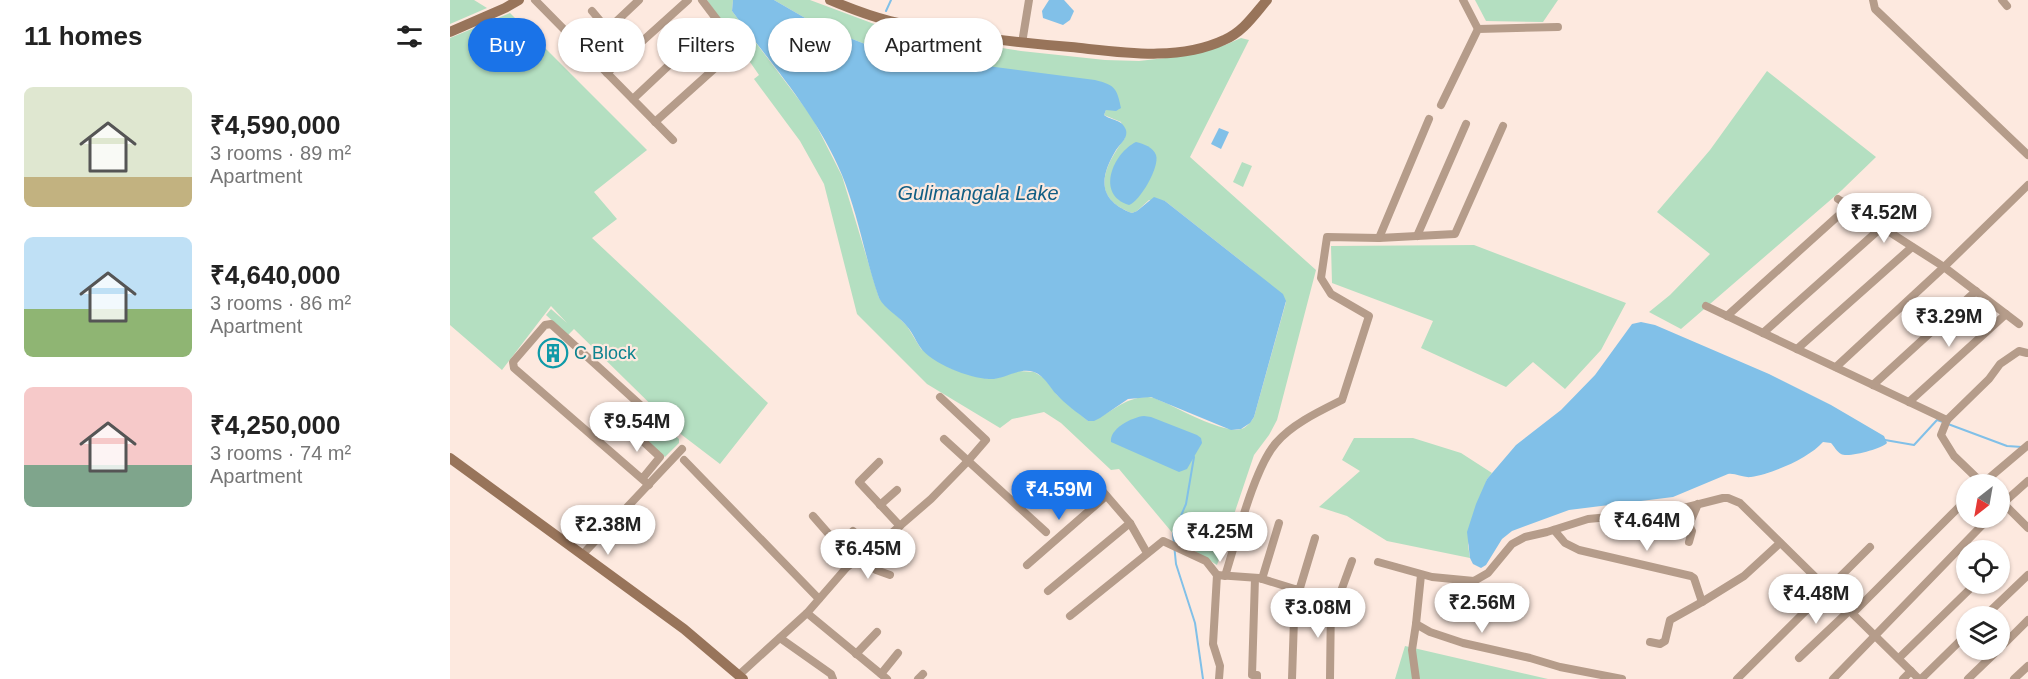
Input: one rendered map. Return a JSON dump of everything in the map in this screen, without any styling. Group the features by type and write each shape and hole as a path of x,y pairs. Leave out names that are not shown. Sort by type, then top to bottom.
{"main road":[{"path":"450,32 519,0"},
{"path":"830,0 858,12 889,21 1022,43 1161,54 1203,47 1225,40 1243,28 1267,0"},
{"path":"450,458 684,629 742,677"}],"street":[{"path":"535,0 558,23"},
{"path":"620,18 639,0"},
{"path":"673,140 607,73 688,0"},
{"path":"702,0 716,18"},
{"path":"1022,43 1029,0"},
{"path":"1463,0 1478,29"},
{"path":"1873,0 1875,9 2028,155"},
{"path":"592,11 598,18"},
{"path":"1478,29 1558,27"},
{"path":"1441,105 1478,29"},
{"path":"633,99 662,72"},
{"path":"655,122 711,72"},
{"path":"1379,238 1429,119"},
{"path":"1417,236 1466,124"},
{"path":"1219,679 1220,666 1213,644 1221,576 1256,482 1276,442 1316,414 1342,400 1369,316 1331,294 1321,278 1327,237 1379,238 1455,234 1503,126"},
{"path":"1836,367 2028,185"},
{"path":"1838,199 1944,267 2019,324"},
{"path":"1727,316 1849,206"},
{"path":"1763,333 1882,227"},
{"path":"1797,349 1912,247"},
{"path":"1873,385 1976,291"},
{"path":"1706,306 1947,420"},
{"path":"1909,402 2006,314"},
{"path":"551,324 646,409 648,414 633,432 660,458 648,479 514,368 513,362 545,325 551,324"},
{"path":"1973,474 1947,447 1941,435 1947,420 1989,380 2000,364 2019,351 2027,353"},
{"path":"742,677 807,614 838,577 900,526 968,462 986,440 940,397"},
{"path":"944,438 1046,532"},
{"path":"1995,474 2028,445"},
{"path":"582,555 648,479 682,449"},
{"path":"684,460 819,599"},
{"path":"879,462 859,482 900,526"},
{"path":"2010,495 2028,481"},
{"path":"1098,487 1130,523 1147,553"},
{"path":"880,505 897,490"},
{"path":"1028,565 1106,496"},
{"path":"1378,562 1421,575 1474,581 1488,573 1516,541 1588,519 1672,511 1723,498 1734,500 1920,679 1956,645"},
{"path":"1689,542 1692,531 1689,525 1698,504"},
{"path":"1799,658 1956,510"},
{"path":"2010,512 2027,526"},
{"path":"813,516 857,561 890,575"},
{"path":"1048,591 1130,523"},
{"path":"1257,679 1257,675 1252,675 1258,579 1279,523"},
{"path":"1833,679 1979,528"},
{"path":"1554,530 1565,543 1579,550 1691,576 1694,578 1702,603"},
{"path":"853,531 871,550"},
{"path":"1292,679 1297,590 1315,538"},
{"path":"1070,616 1163,541 1206,561 1221,576 1258,579 1336,602"},
{"path":"1650,642 1660,644 1665,641 1670,620 1744,576 1780,543"},
{"path":"1737,679 1870,548"},
{"path":"1330,679 1336,602 1352,561"},
{"path":"1416,679 1413,650 1421,575"},
{"path":"1995,606 2028,575"},
{"path":"1899,658 1965,594"},
{"path":"807,614 884,677 898,653"},
{"path":"2010,638 2028,620"},
{"path":"1416,624 1430,632 1463,643 1560,667 1622,679"},
{"path":"856,654 877,632"},
{"path":"780,638 831,674 833,679"},
{"path":"1968,679 1988,660"},
{"path":"2014,679 2028,666"},
{"path":"1903,679 1911,671"}],"green space":[{"path":"450,0 474,0 487,8 450,24"},
{"name":"Gulimangala Lake","path":"707,0 733,0 732,11 737,18 719,18"},
{"name":"Gulimangala Lake","path":"774,0 810,0 864,20 864,44 852,39 852,18 805,18"},
{"path":"1475,0 1558,0 1543,22 1486,21"},
{"path":"510,13 515,18 498,18"},
{"path":"468,30 468,72 546,72 546,49 558,61 558,72 569,72 647,150 594,192 617,219 592,238 768,403 720,464 682,435 574,329 568,335 546,315 551,309 567,323 551,306 502,370 450,325 450,38"},
{"name":"Gulimangala Lake","path":"1241,38 1249,40 1190,157 1316,270 1277,420 1254,455 1217,565 1180,542 1119,469 1111,470 1061,423 1044,412 1012,419 1000,428 927,384 857,314 824,184 800,141 754,79 759,75 756,71 756,43 768,59 768,72 778,72 812,117 842,176 879,298 907,326 921,349 950,368 988,379 1019,371 1034,372 1044,378 1057,395 1088,421 1131,400 1148,397 1155,398 1214,425 1234,430 1245,427 1254,417 1286,302 1250,268 1165,201 1149,200 1132,213 1118,206 1110,198 1105,190 1104,180 1111,159 1125,138 1121,122 1104,115 1106,110 1119,110 1001,72 1003,72 1003,48 1105,60 1139,61 1174,57 1225,45"},
{"path":"1767,71 1876,157 1842,190 1681,329 1649,312 1670,295 1710,254 1657,212 1710,150"},
{"path":"1242,162 1252,166 1243,187 1233,182"},
{"path":"1474,245 1626,303 1601,350 1565,389 1533,362 1506,387 1421,348 1433,321 1332,283 1331,246"},
{"path":"650,414 679,439 679,443 665,457 639,434 638,430"},
{"path":"1354,438 1413,438 1461,453 1492,473 1487,479 1468,545 1470,558 1387,541 1347,516 1319,507 1360,471 1342,460"},
{"path":"1405,646 1548,679 1395,679"}],"water":[{"name":"Gulimangala Lake","path":"733,0 774,0 805,18 768,18 768,58 756,43 756,18 737,18 732,11"},
{"path":"1049,0 1064,0 1074,11 1070,20 1063,25 1043,18 1042,11"},
{"name":"Gulimangala Lake","path":"852,39 864,44 864,72 1003,72 1003,68 1095,80 1114,88 1121,108 1116,111 1106,110 1104,115 1122,124 1126,133 1110,160 1105,179 1105,187 1113,202 1132,213 1154,197 1165,201 1283,294 1286,301 1254,417 1250,423 1241,429 1231,430 1151,397 1128,399 1100,418 1088,421 1064,402 1044,379 1034,372 1022,371 995,379 981,378 962,373 933,359 920,347 907,326 879,298 842,175 819,131 778,72 852,72"},
{"path":"1219,128 1229,132 1221,149 1211,144"},
{"name":"Gulimangala Lake","path":"1136,142 1153,150 1156,160 1148,183 1129,205 1119,200 1113,192 1110,184 1111,174 1120,155"},
{"path":"1641,322 1655,325 1769,374 1831,405 1884,436 1887,443 1864,452 1845,455 1831,443 1823,442 1800,459 1760,475 1748,477 1728,474 1673,497 1569,510 1512,531 1502,539 1486,565 1481,568 1473,564 1470,558 1467,532 1487,479 1516,445 1561,410 1595,375 1632,324"},
{"path":"1144,416 1201,438 1202,443 1187,469 1179,472 1111,442 1111,437 1122,424"}],"waterway":[{"path":"886,11 891,0"},
{"path":"1885,440 1914,445 1937,420 1943,422"},
{"path":"1948,424 2007,446 2022,447"},
{"path":"1194,457 1186,504 1173,534 1176,564 1195,623 1203,679"}],"place":[{"name":"C Block","path":"553,353"}]}
